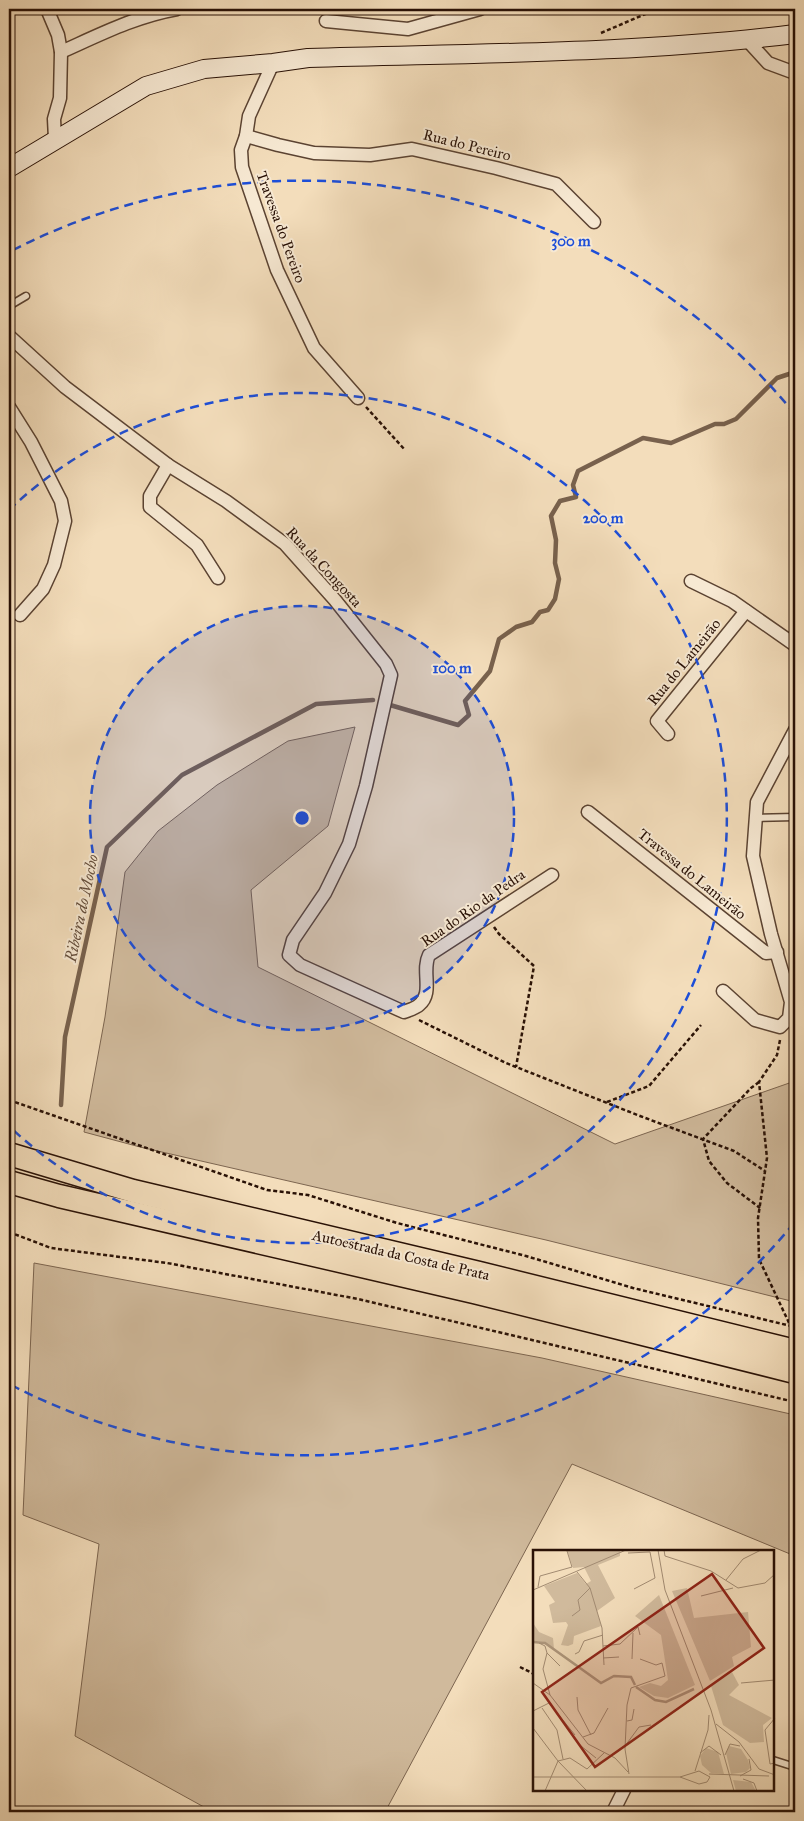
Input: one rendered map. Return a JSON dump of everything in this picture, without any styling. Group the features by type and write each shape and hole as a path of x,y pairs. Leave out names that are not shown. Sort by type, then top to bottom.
{"highway":[{"name":"Autoestrada da Costa de Prata","path":"9,1154 133,1191 795,1351"},
{"name":"Autoestrada da Costa de Prata","path":"9,1182 59,1196 474,1292 795,1372"}],"street":[{"path":"47,9 58,35 61,52 60,98 54,119 55,139"},
{"path":"61,52 121,26 162,11 177,9"},
{"path":"326,21 408,29 480,9"},
{"path":"9,168 146,86 204,68 273,63 308,58 599,49 747,40 795,34"},
{"path":"747,40 768,63 795,72"},
{"path":"246,136 249,116 273,63"},
{"name":"Rua do Pereiro","path":"246,136 314,153 370,155 412,148 496,168 556,184 594,222"},
{"name":"Travessa do Pereiro","path":"246,136 241,150 242,167 277,270 314,348 358,398"},
{"name":"Rua da Congosta","path":"9,336 65,387 168,465 226,501 285,544 335,600 386,664 391,675 366,786 348,844 325,893 293,940 289,955 300,965 404,1012"},
{"path":"9,407 31,442 61,501 65,521 54,565 43,589 20,615"},
{"path":"168,465 150,496 150,506 197,545 218,578"},
{"name":"Rua do Lameirão","path":"691,581 732,600 795,645"},
{"name":"Rua do Lameirão","path":"668,734 657,721 746,610"},
{"name":"Travessa do Lameirão","path":"780,1027 789,1018 791,1002 771,934 752,856 758,802 795,730"},
{"name":"Travessa do Lameirão","path":"588,812 766,953 777,952"},
{"name":"Rua do Rio da Pedra","path":"404,1012 419,1006 426,995 425,963 429,955 552,875"},
{"path":"724,991 755,1020 780,1027"},
{"path":"613,1812 624,1791"}],"lane":[{"path":"9,306 26,296"},
{"path":"756,818 795,817"},
{"path":"774,1760 795,1767"}],"path":[{"path":"599,49 598,34 656,9"},
{"path":"358,398 405,450"},
{"path":"487,917 499,934 534,966 516,1067"},
{"path":"404,1012 516,1067 606,1103 734,1150 765,1171"},
{"path":"606,1103 649,1086 700,1025"},
{"path":"703,1139 751,1088 759,1082 777,1055 781,1036 780,1027"},
{"path":"759,1082 767,1158 758,1218 759,1260 790,1325"},
{"path":"9,1100 267,1190 308,1195 397,1223 526,1256 633,1288 795,1327"},
{"path":"703,1139 709,1161 727,1183 760,1208"},
{"path":"9,1232 51,1248 167,1263 358,1299 795,1402"},
{"path":"520,1667 533,1674"}],"shaded area":[{"path":"355,727 328,826 251,890 258,967 615,1144 795,1081 795,1302 546,1240 140,1147 84,1132 105,1017 125,872 158,831 217,785 288,741"},
{"path":"34,1263 542,1358 795,1415 795,1556 572,1464 385,1812 213,1812 75,1736 99,1544 23,1515"}],"waterway":[{"name":"Ribeira do Mocho","path":"390,705 458,725 469,715 465,701 490,671 499,639 516,627 532,622 540,612 548,610 555,599 559,579 555,563 556,540 551,516 560,501 576,497 573,485 578,471 643,438 671,443 715,424 724,424 736,419 777,378 795,372"},
{"name":"Ribeira do Mocho","path":"61,1105 65,1037 107,847 182,775 316,704 373,700"}]}
